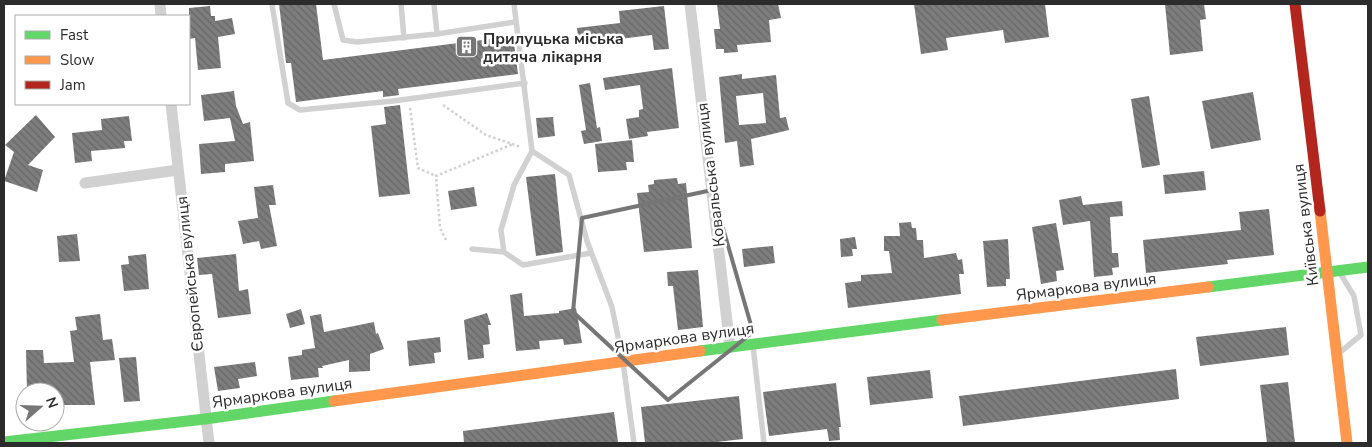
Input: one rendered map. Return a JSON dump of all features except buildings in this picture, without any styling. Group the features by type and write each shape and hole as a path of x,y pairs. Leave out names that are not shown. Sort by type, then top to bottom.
{"street":[{"name":"Ковальська вулиця","path":"690,4 730,347"},
{"name":"Київська вулиця","path":"1295,4 1333,272 1337,354 1347,443"},
{"name":"Європейська вулиця","path":"170,105 209,443"},
{"path":"85,183 178,170"},
{"name":"Ярмаркова вулиця","path":"4,442 205,419 730,347 1368,267"}],"lane":[{"path":"272,4 288,103 300,110 408,99 525,83"},
{"path":"334,4 343,40 357,42 437,34 515,22"},
{"path":"400,4 404,38"},
{"path":"434,4 437,34"},
{"path":"504,252 501,230 514,185 532,151 514,4"},
{"path":"532,151 569,175 592,253 612,307 623,362 634,443"},
{"path":"472,249 504,252 522,265 592,253"},
{"path":"1333,272 1354,296 1361,335 1337,354"},
{"path":"753,344 764,443"}],"path":[{"path":"431,96 486,135 532,151"},
{"path":"408,99 418,168 436,176 514,144"},
{"path":"436,176 440,228 446,240"}],"highlighted area":[{"path":"712,190 753,332 668,400 573,312 582,218"}],"traffic: fast":[{"path":"1208,287 1368,267"},
{"path":"700,351 942,320"},
{"path":"4,442 205,419 334,401"}],"traffic: slow":[{"path":"1320,211 1347,443"},
{"path":"942,320 1208,287"},
{"path":"334,401 700,351"}],"traffic: jam":[{"path":"1295,4 1320,211"}],"place":[{"name":"Прилуцька міська дитяча лікарня","path":"467,47"}]}
